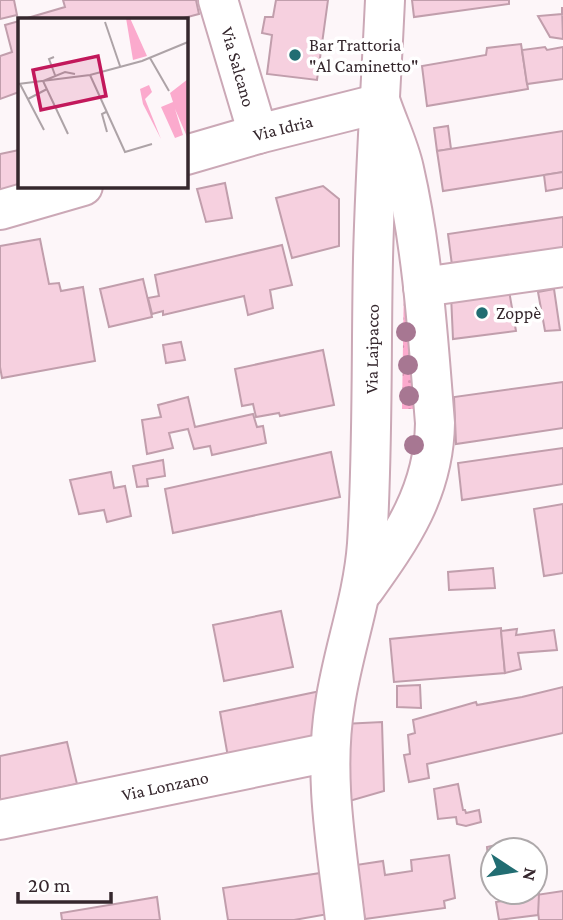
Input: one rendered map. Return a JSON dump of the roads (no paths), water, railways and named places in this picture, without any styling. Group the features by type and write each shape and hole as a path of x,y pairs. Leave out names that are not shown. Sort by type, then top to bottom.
{"street":[{"name":"Via Salcano","path":"219,0 258,134"},
{"name":"Via Laipacco","path":"345,920 333,828 330,752 337,692 361,595 370,499 373,257 385,0"},
{"name":"Via Idria","path":"187,155 381,103"},
{"name":"Via Laipacco","path":"361,595 403,535 428,475 435,446 423,287 404,167 381,103"},
{"path":"0,210 80,187"},
{"path":"423,287 563,267"},
{"name":"Via Lonzano","path":"0,820 330,752"}],"place":[{"name":"Bar Trattoria \"Al Caminetto\"","path":"295,55"},
{"name":"Zoppè","path":"482,313"}]}
